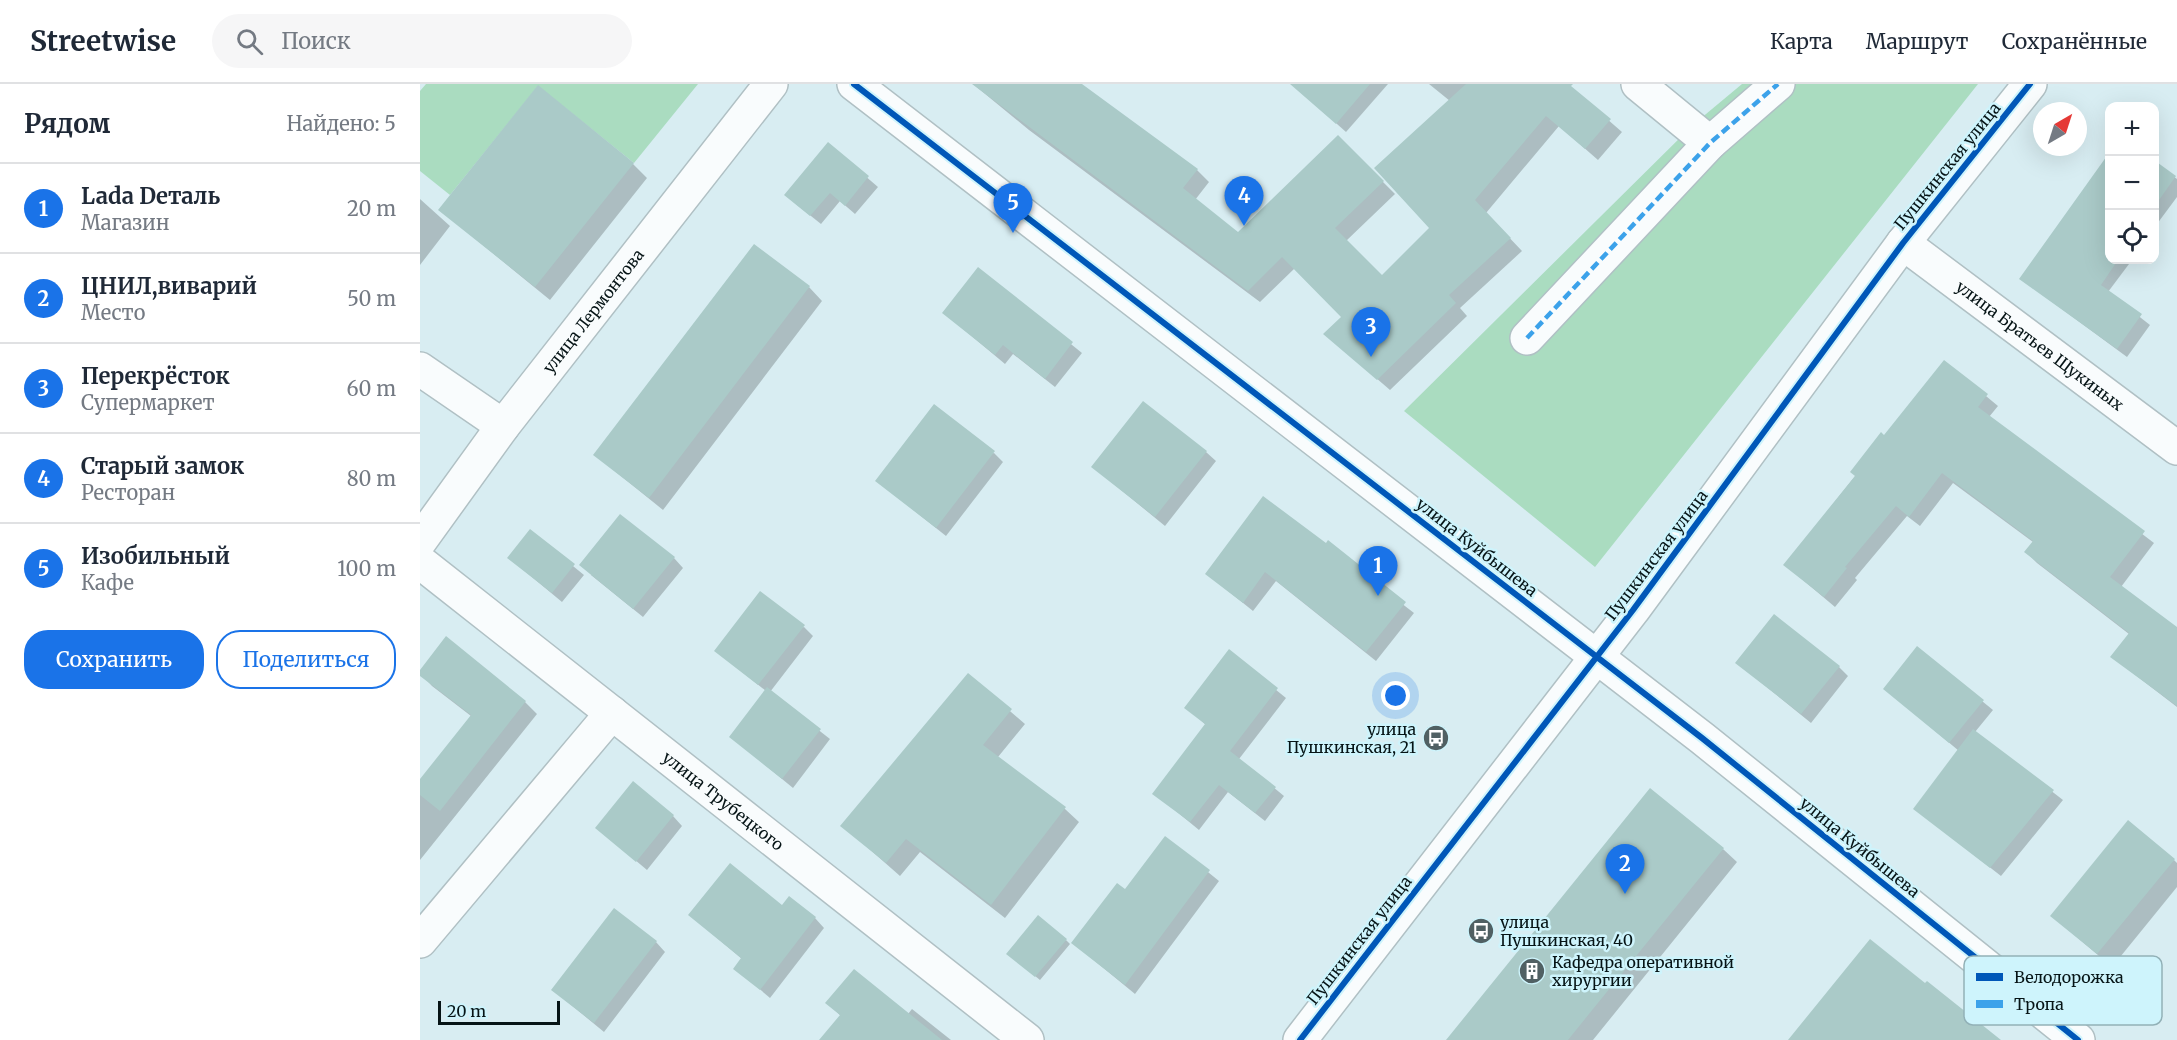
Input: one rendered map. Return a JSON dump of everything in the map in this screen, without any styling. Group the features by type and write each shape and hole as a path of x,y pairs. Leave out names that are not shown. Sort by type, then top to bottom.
{"street":[{"name":"улица Лермонтова","path":"420,541 502,426 771,84"},
{"name":"улица Куйбышева","path":"854,84 1596,656 1973,956"},
{"path":"1638,84 1710,143"},
{"path":"1527,338 1710,143 1778,84"},
{"name":"Пушкинская улица","path":"1300,1040 1596,656 1903,243 2030,84"},
{"name":"улица Братьев Щукиных","path":"1903,243 2177,448"},
{"path":"420,369 502,426"},
{"name":"улица Трубецкого","path":"420,562 1027,1040"},
{"path":"420,941 612,713"},
{"name":"улица Куйбышева","path":"2059,1025 2078,1040"}],"green space":[{"path":"426,84 698,84 634,163 538,86 450,195 420,171 420,91"},
{"path":"1742,84 1978,84 1595,567 1404,411 1694,124"}],"building":[{"path":"972,84 1082,84 1198,169 1183,188 1238,232 1338,135 1384,181 1335,228 1382,275 1429,228 1374,168 1466,84 1573,84 1571,86 1611,119 1585,149 1546,116 1475,200 1511,238 1449,295 1456,303 1377,380 1323,334 1341,317 1282,257 1248,291"},
{"path":"1290,84 1370,84 1336,124"},
{"path":"538,85 634,163 535,287 438,210"},
{"path":"828,142 869,176 845,206 830,193 810,216 784,195"},
{"path":"2105,159 2105,264 2115,264 2101,285 2142,314 2117,349 2019,279"},
{"path":"2159,164 2176,176 2159,200"},
{"path":"754,244 810,286 649,498 593,455"},
{"path":"978,267 1073,342 1045,379 1003,345 995,355 942,313"},
{"path":"1944,360 1988,394 1978,407 2145,531 2110,577 2177,627 2177,706 2110,657 2129,633 2024,552 2033,541 1942,473 1909,517 1896,506 1845,567 1847,568 1824,597 1783,565 1855,476 1850,472 1881,432 1884,435"},
{"path":"1143,401 1207,451 1155,517 1091,467"},
{"path":"934,404 995,451 936,528 875,481"},
{"path":"1263,496 1326,543 1328,540 1406,602 1366,652 1265,572 1243,603 1205,574"},
{"path":"620,514 675,557 633,609 579,565"},
{"path":"530,529 575,564 552,593 507,558"},
{"path":"760,591 805,625 758,685 714,651"},
{"path":"1774,614 1840,666 1801,714 1735,663"},
{"path":"446,636 526,701 440,811 420,795 420,779 471,715 420,676 420,670"},
{"path":"1917,646 1984,700 1949,743 1883,689"},
{"path":"1229,649 1278,688 1230,751 1276,787 1255,813 1219,785 1190,822 1152,794 1205,724 1184,708"},
{"path":"968,673 1012,709 983,745 1066,807 991,905 906,839 886,863 840,826"},
{"path":"767,687 821,729 782,779 729,737"},
{"path":"1973,729 2054,790 1990,868 1913,809"},
{"path":"633,781 674,815 636,862 595,828"},
{"path":"1650,788 1724,848 1568,1040 1446,1040"},
{"path":"2128,820 2175,859 2097,954 2050,916"},
{"path":"1165,836 1210,870 1125,985 1071,943 1117,883 1125,889"},
{"path":"730,863 782,905 789,896 816,917 760,990 733,969 741,958 688,915"},
{"path":"614,908 657,941 594,1023 551,990"},
{"path":"1038,915 1067,939 1035,977 1006,954"},
{"path":"1870,939 1964,1010 1964,1025 1982,1025 2001,1040 1788,1040"},
{"path":"854,969 942,1040 819,1040 840,1015 825,1003"}],"marked path":[{"path":"1527,338 1710,143 1778,84"}],"cycle path":[{"path":"854,84 1702,738 1973,956"},
{"path":"1300,1040 1633,610 1903,243 2030,84"},
{"path":"2059,1025 2078,1040"}],"place":[{"name":"Старый замок","path":"1244,226"},
{"name":"Изобильный","path":"1013,233"},
{"name":"Перекрёсток","path":"1371,357"},
{"name":"Lada Dеталь","path":"1378,596"},
{"name":"улица Пушкинская, 21","path":"1436,738"},
{"name":"ЦНИЛ,виварий","path":"1625,894"},
{"name":"улица Пушкинская, 40","path":"1481,931"},
{"name":"Кафедра оперативной хирургии","path":"1532,971"}]}
